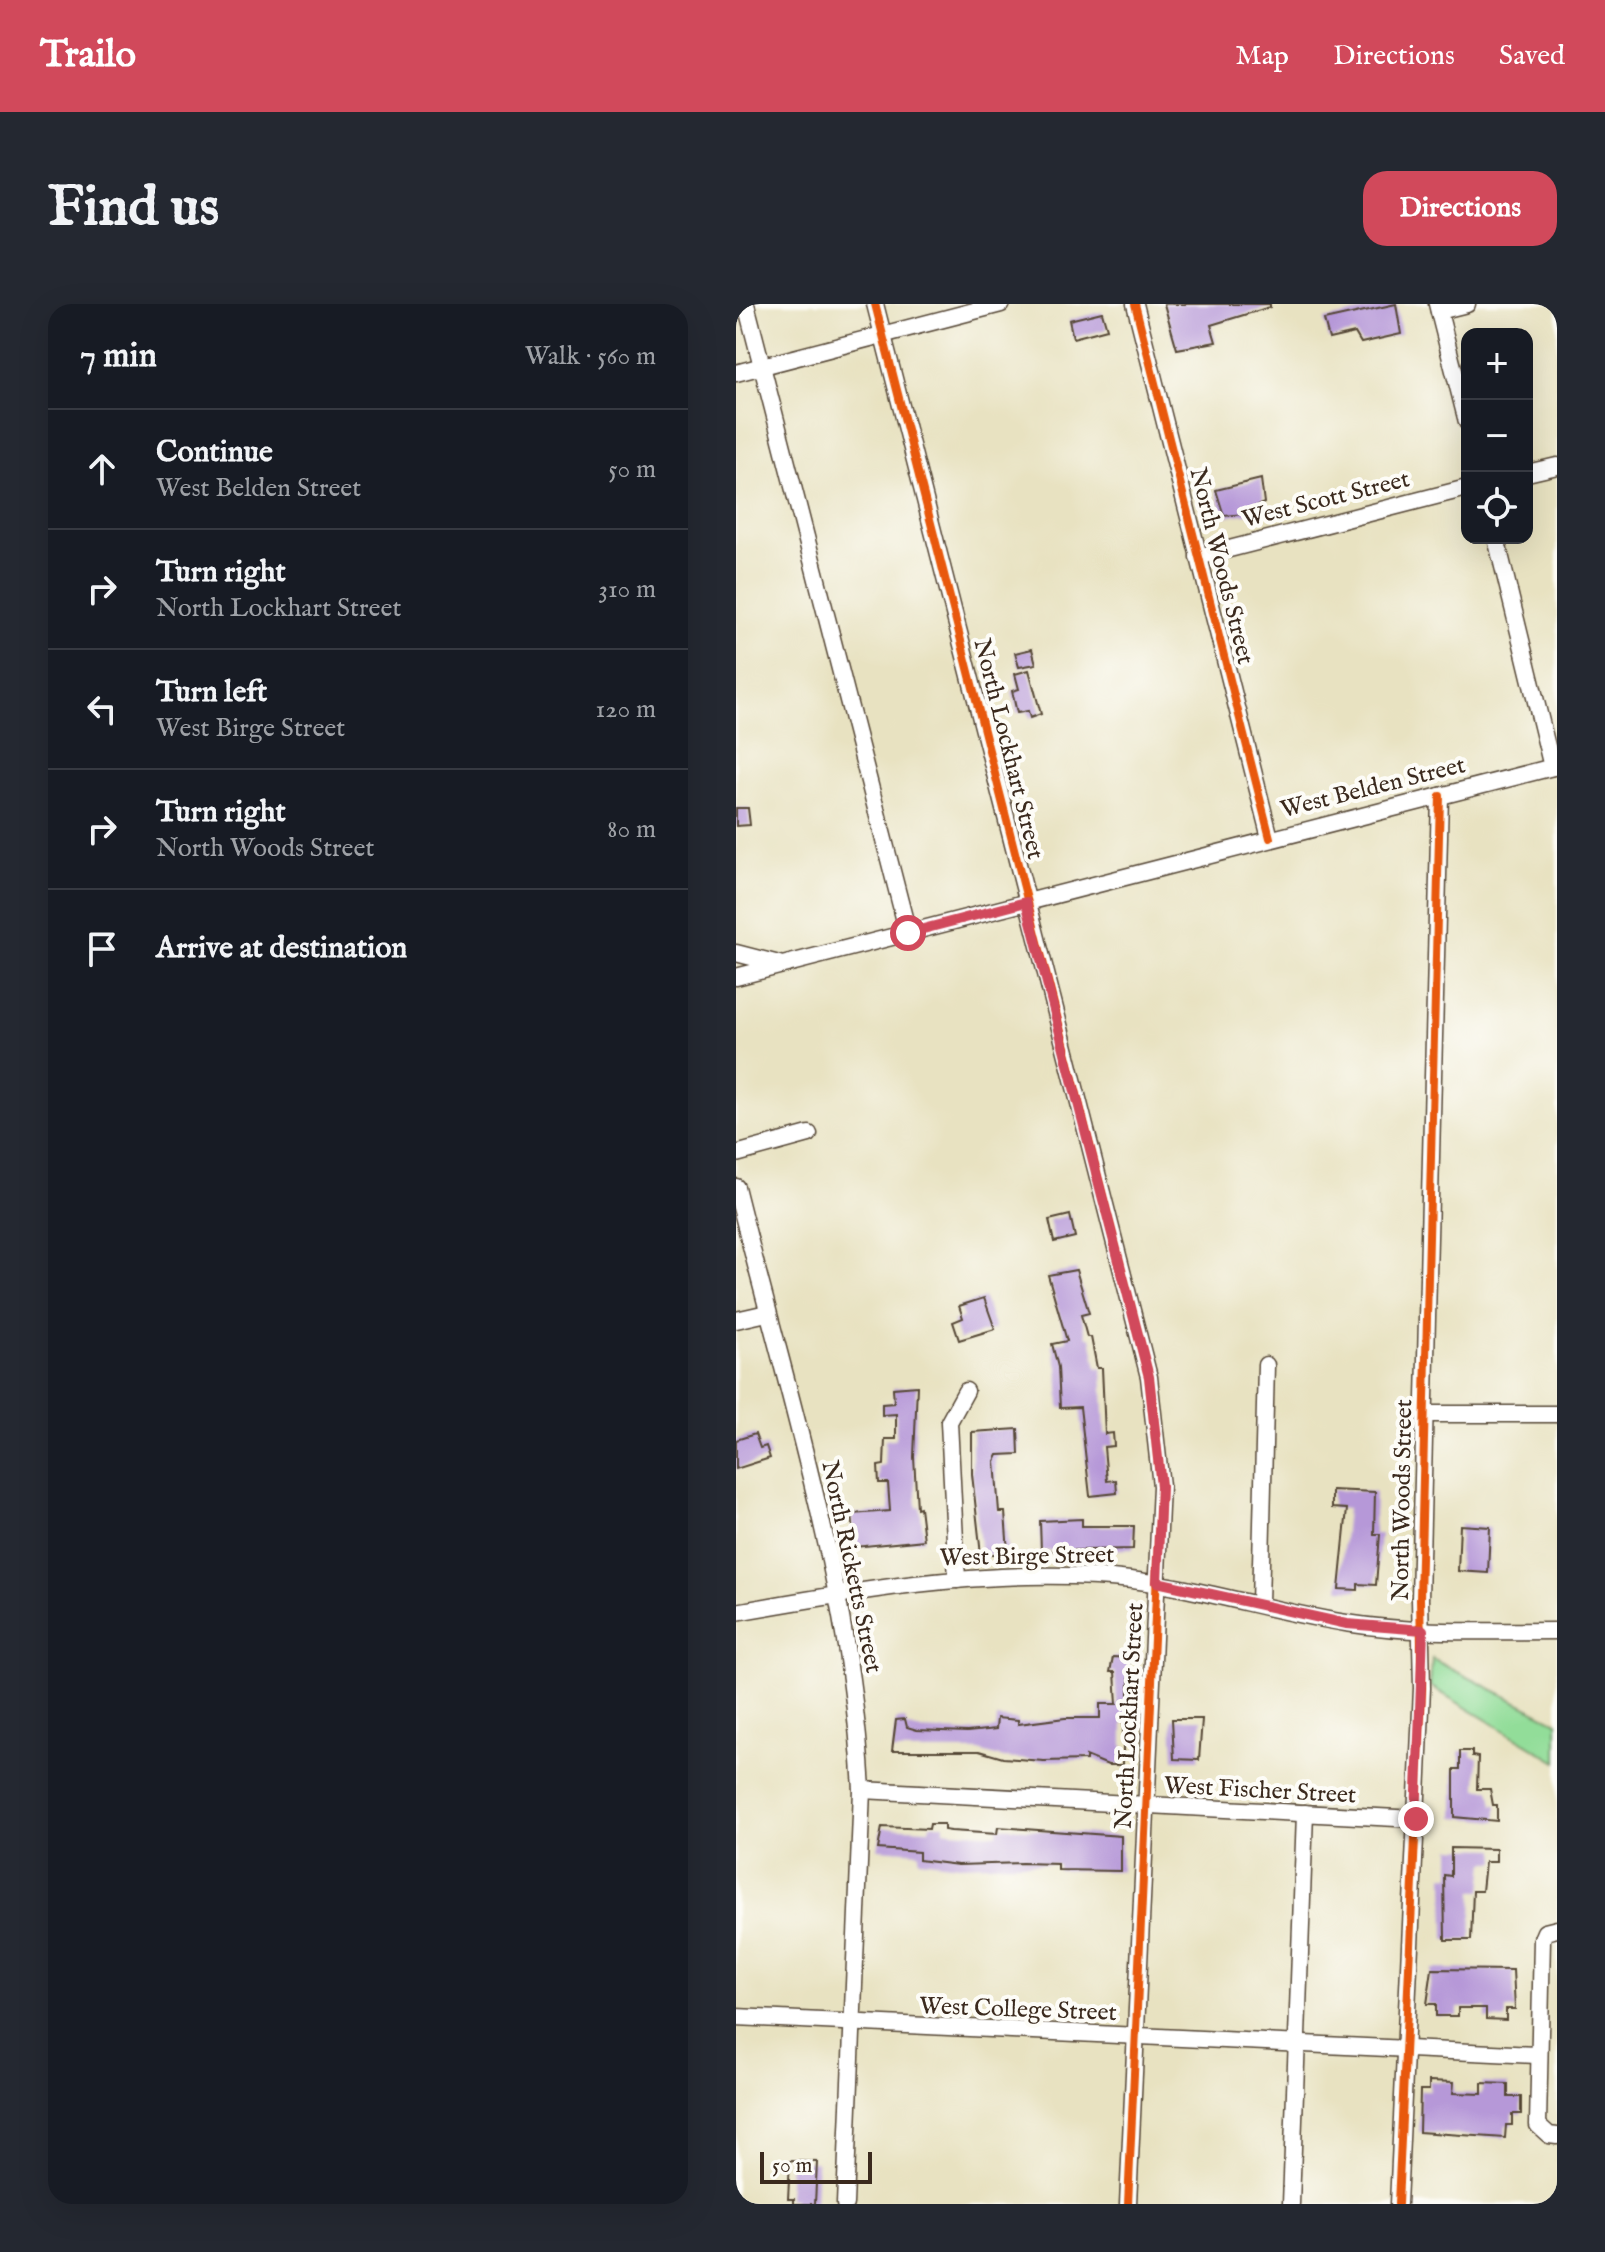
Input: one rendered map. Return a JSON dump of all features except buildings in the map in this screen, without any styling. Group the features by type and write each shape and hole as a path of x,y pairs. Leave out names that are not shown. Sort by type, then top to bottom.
{"street":[{"path":"746,304 908,933"},
{"name":"North Lockhart Street","path":"875,304 1149,1377 1161,1486 1128,2204"},
{"path":"736,373 1001,304"},
{"name":"North Woods Street","path":"1135,304 1270,838"},
{"path":"1461,400 1438,308 1467,304"},
{"path":"1531,472 1557,466"},
{"name":"West Scott Street","path":"1198,557 1461,490"},
{"path":"1498,544 1555,766"},
{"name":"West Belden Street","path":"736,977 1555,766"},
{"name":"North Woods Street","path":"1398,2204 1423,1630 1420,1599 1440,796"},
{"path":"736,953 785,966"},
{"path":"736,1154 809,1134"},
{"name":"North Ricketts Street","path":"736,1187 838,1594 859,1731 862,1790 845,2204"},
{"path":"736,1320 767,1313"},
{"path":"1260,1604 1266,1365"},
{"path":"957,1580 949,1422 966,1391"},
{"path":"1425,1414 1557,1414"},
{"name":"West Birge Street","path":"736,1612 838,1594 957,1580 1095,1577 1157,1582 1347,1624 1423,1630 1557,1631"},
{"name":"West Fischer Street","path":"862,1790 1416,1819"},
{"path":"1291,2204 1305,1813"},
{"path":"1557,1929 1545,1932 1542,1939 1537,2055 1538,2125 1549,2135 1557,2136"},
{"name":"West College Street","path":"736,2017 1537,2055"}],"green space":[{"path":"1432,1659 1557,1722 1557,1762 1430,1686"}],"cycle path":[{"path":"875,304 1149,1377 1161,1486 1128,2204"},
{"path":"1135,304 1270,838"},
{"path":"1398,2204 1422,1688 1420,1599 1440,796"}],"route":[{"path":"908,933 1026,902 1149,1377 1161,1486 1157,1582 1347,1624 1423,1630 1416,1819"}]}
